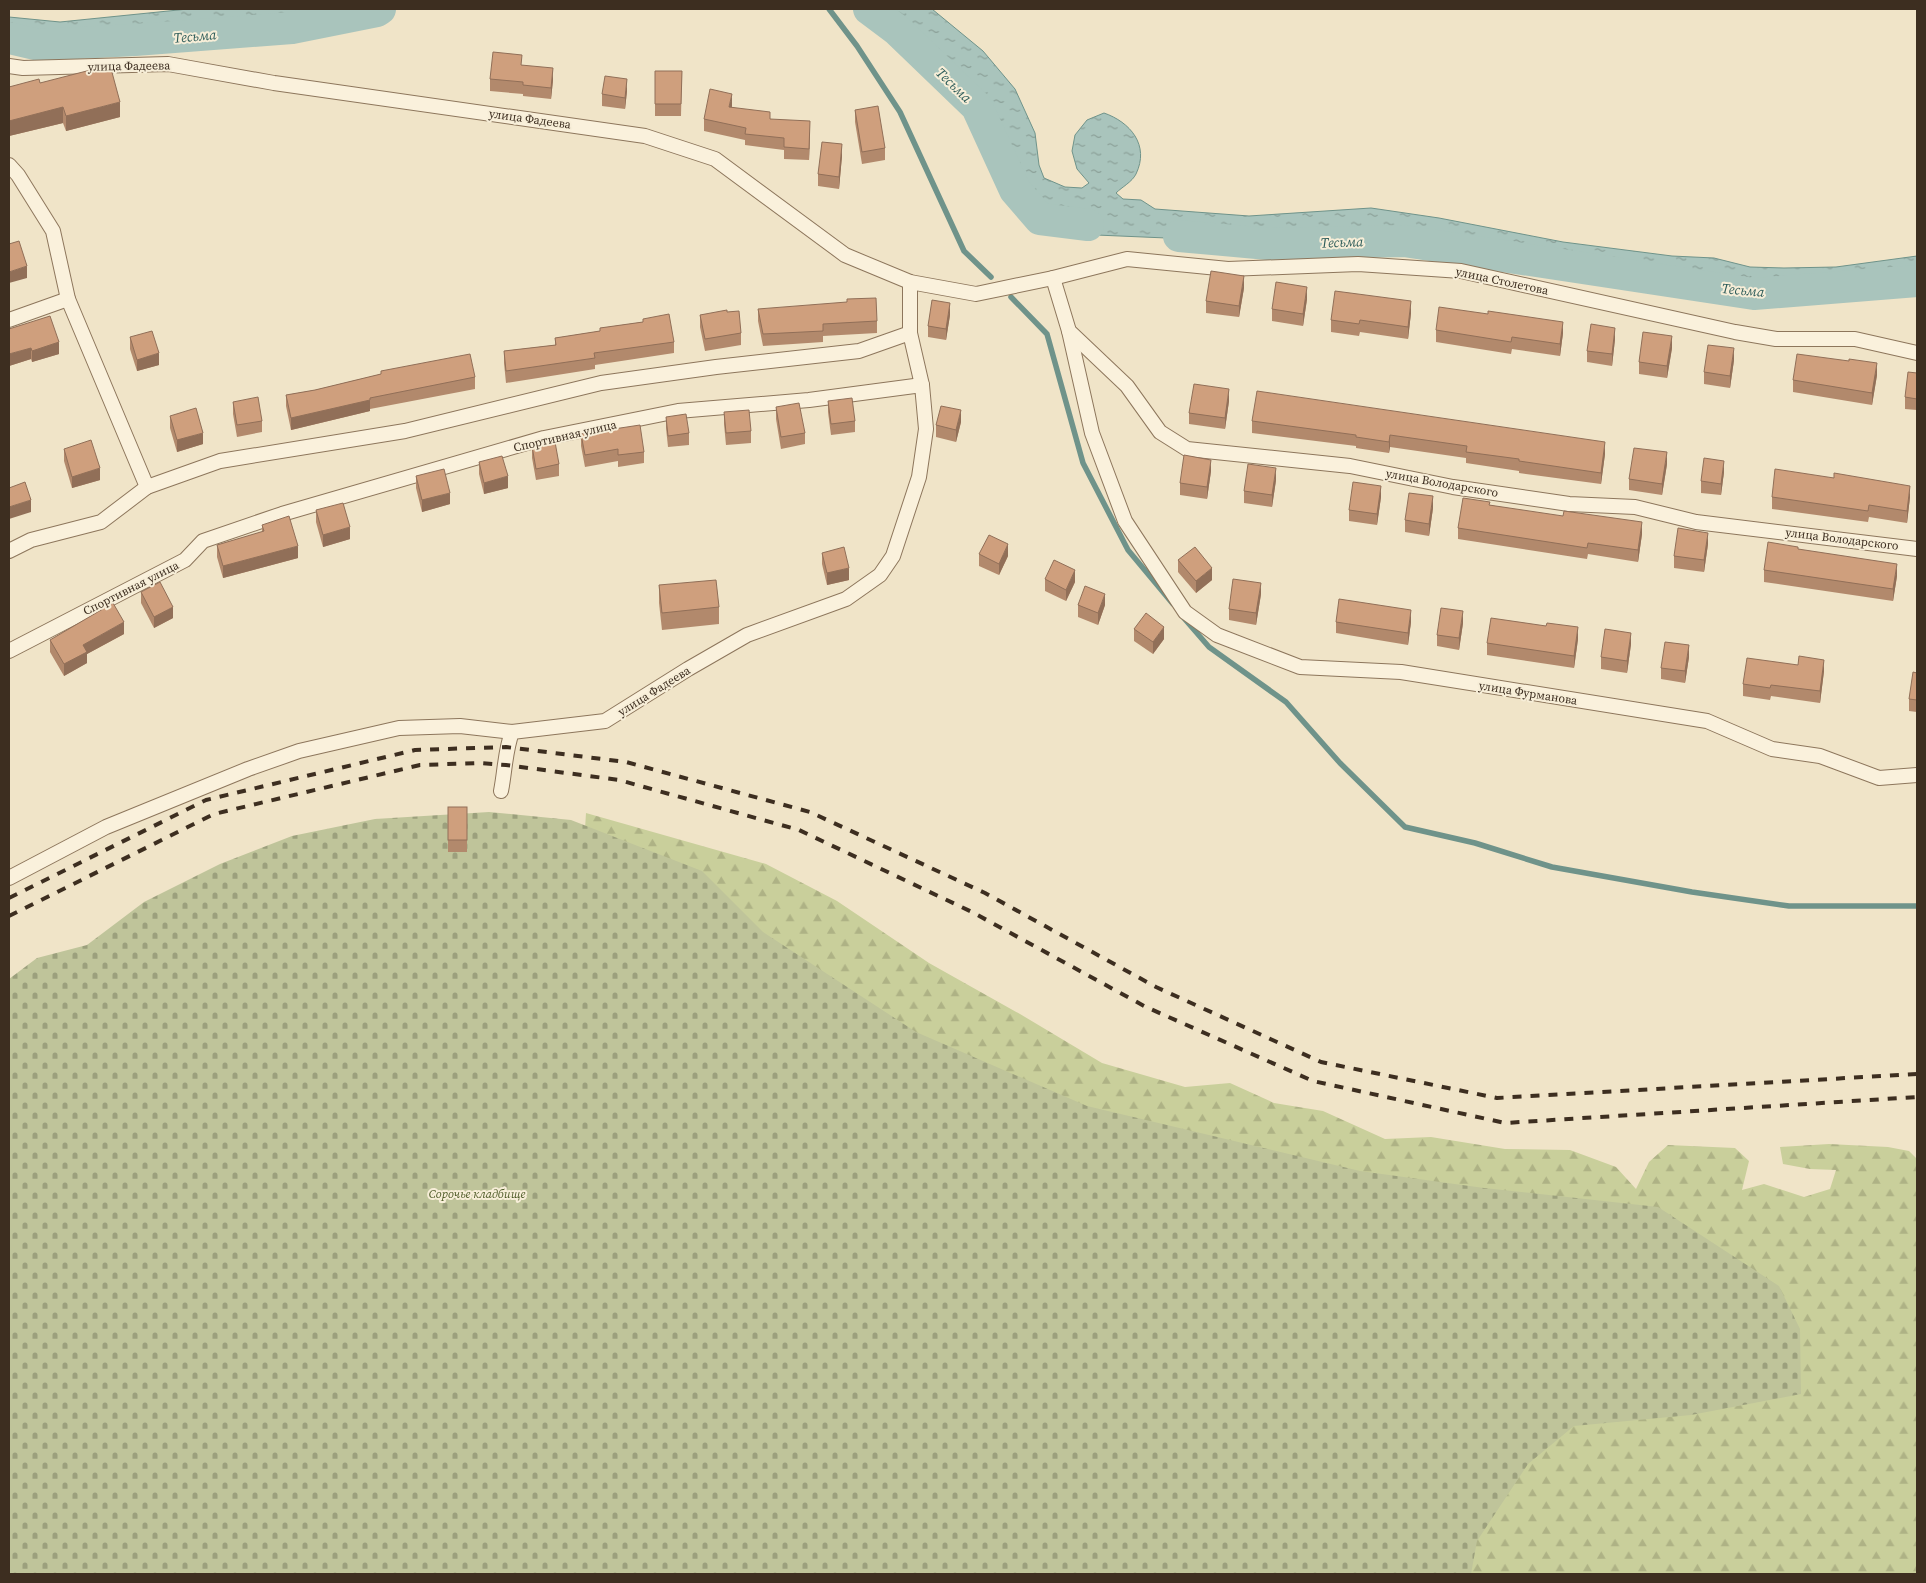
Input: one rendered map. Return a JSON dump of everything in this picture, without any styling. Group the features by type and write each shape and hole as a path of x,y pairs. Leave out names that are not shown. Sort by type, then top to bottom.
{"street":[{"name":"улица Фадеева","path":"9,66 22,68 168,64 274,83 645,136 715,159 845,255 910,282 976,294 1053,278"},
{"path":"9,165 18,175 53,231 68,299 147,487"},
{"name":"улица Столетова","path":"1053,278 1127,259 1228,269 1358,264 1461,271 1776,340 1856,339 1917,353"},
{"path":"1053,278 1069,331"},
{"path":"910,282 910,332 922,385"},
{"path":"9,320 68,299"},
{"name":"улица Володарского","path":"1069,331 1128,386 1160,432 1187,449 1350,466 1453,487 1569,504 1635,507 1696,522 1917,548"},
{"name":"улица Фурманова","path":"1069,331 1092,433 1125,521 1186,612 1216,635 1300,667 1401,672 1707,721 1772,749 1820,756 1879,778 1917,774"},
{"path":"9,550 31,540 101,522 147,487 220,461 405,431 601,384 716,367 859,351 910,332"},
{"name":"улица Фадеева","path":"9,878 106,827 248,769 299,751 399,728 460,726 512,732 606,721 688,669 747,636 846,599 880,575 894,556 919,477 926,429 922,385"},
{"name":"Спортивная улица","path":"9,651 186,560 203,541 282,514 544,438 582,430 678,411 809,400 922,385"},
{"path":"501,791 506,765 506,747 512,732"}],"green space":[{"name":"Сорочье кладбище","path":"489,812 571,820 702,871 763,932 916,1032 1087,1106 1360,1171 1484,1188 1658,1207 1779,1286 1800,1329 1801,1394 1691,1415 1574,1426 1528,1464 1477,1541 1471,1574 9,1574 9,979 37,958 87,945 144,902 220,864 292,836 375,819"},
{"name":"Сорочье кладбище","path":"586,813 766,864 837,901 929,963 1102,1063 1185,1087 1230,1083 1274,1103 1323,1111 1385,1139 1431,1137 1505,1149 1570,1150 1616,1167 1636,1189 1649,1162 1668,1145 1735,1148 1749,1161 1742,1190 1764,1184 1804,1197 1830,1189 1836,1170 1810,1169 1783,1164 1780,1147 1829,1144 1888,1147 1909,1151 1917,1159 1917,1574 9,1574 584,845"}],"water":[{"path":"188,9 365,9 286,27 260,23 198,24 145,32 58,37 9,36 9,17 60,22"},
{"path":"880,9 932,9 983,51 1015,89 1035,133 1039,165 1044,178 1065,187 1082,188 1089,183 1077,169 1072,151 1075,135 1087,120 1104,113 1122,122 1129,129 1139,144 1141,154 1136,174 1116,193 1123,199 1141,200 1155,209 1249,216 1371,208 1439,218 1563,242 1672,256 1714,258 1750,267 1836,267 1917,256 1917,277 1791,291 1778,289 1769,294 1736,293 1679,285 1613,271 1471,247 1401,238 1213,240 1073,234 1049,224 1024,196 1009,143 986,101 902,21"}],"building":[{"path":"493,52 522,55 521,65 553,68 551,88 523,85 523,82 490,79"},
{"path":"110,65 120,102 66,116 63,107 9,121 9,87 39,79 40,83"},
{"path":"655,71 682,71 681,104 655,104"},
{"path":"605,76 627,79 625,98 602,94"},
{"path":"710,89 732,94 729,107 770,112 770,119 810,121 809,149 784,147 784,138 745,134 746,128 704,119"},
{"path":"878,106 885,148 862,152 855,110"},
{"path":"822,142 842,144 839,177 818,174"},
{"path":"19,241 27,266 9,272 9,244"},
{"path":"1211,271 1244,276 1239,306 1206,301"},
{"path":"1276,282 1307,287 1303,314 1272,309"},
{"path":"1335,291 1411,301 1408,327 1360,320 1359,324 1331,320"},
{"path":"876,298 877,321 823,324 823,331 763,334 758,309 847,302 847,299"},
{"path":"932,300 950,303 946,329 928,326"},
{"path":"1439,307 1488,314 1488,311 1563,322 1560,344 1512,337 1511,342 1436,330"},
{"path":"727,310 727,312 739,311 741,333 705,339 700,315"},
{"path":"669,314 674,342 594,353 595,358 506,371 504,351 556,345 555,338 600,331 600,328 643,322 643,319"},
{"path":"50,316 59,342 32,351 31,348 9,354 9,329"},
{"path":"1591,324 1615,328 1612,354 1587,351"},
{"path":"152,331 159,353 137,360 130,337"},
{"path":"1643,332 1672,336 1667,366 1639,362"},
{"path":"1708,345 1734,348 1730,376 1704,372"},
{"path":"470,354 475,377 370,398 370,400 291,418 286,395 381,374 381,371"},
{"path":"1797,354 1877,363 1872,393 1793,380"},
{"path":"1908,372 1917,373 1917,399 1905,397"},
{"path":"1194,384 1229,389 1225,418 1189,413"},
{"path":"1257,391 1605,442 1601,473 1466,452 1467,446 1390,435 1389,442 1356,437 1356,435 1252,421"},
{"path":"258,397 262,421 237,425 233,402"},
{"path":"852,398 855,421 831,424 828,401"},
{"path":"799,403 805,433 781,437 776,407"},
{"path":"941,406 961,410 956,430 936,425"},
{"path":"196,408 203,433 177,440 170,416"},
{"path":"749,410 751,431 726,433 724,412"},
{"path":"686,414 689,433 668,436 666,417"},
{"path":"640,425 644,452 618,455 618,449 585,455 581,434"},
{"path":"91,440 100,468 72,477 64,449"},
{"path":"555,442 559,464 536,469 532,446"},
{"path":"1634,448 1667,452 1662,484 1629,479"},
{"path":"1184,455 1211,460 1207,487 1180,483"},
{"path":"502,456 508,476 484,483 479,462"},
{"path":"1704,458 1724,461 1721,484 1701,481"},
{"path":"1248,464 1276,468 1272,495 1244,491"},
{"path":"444,469 450,493 422,500 416,476"},
{"path":"1775,469 1834,478 1834,473 1910,486 1907,511 1869,505 1868,511 1772,497"},
{"path":"25,482 31,500 9,507 9,488"},
{"path":"1353,482 1381,486 1377,514 1349,510"},
{"path":"1409,493 1433,496 1429,524 1405,520"},
{"path":"1463,498 1490,502 1489,505 1563,516 1564,511 1642,522 1638,550 1588,543 1587,548 1458,528"},
{"path":"343,503 350,527 323,535 316,510"},
{"path":"289,516 298,546 223,566 217,545 264,531 262,525"},
{"path":"1678,528 1708,533 1704,560 1674,556"},
{"path":"989,535 1008,544 999,564 979,554"},
{"path":"1768,542 1798,547 1798,549 1897,564 1893,589 1764,570"},
{"path":"844,547 849,568 827,573 822,553"},
{"path":"1195,547 1212,568 1196,581 1178,560"},
{"path":"1054,560 1075,570 1066,590 1045,579"},
{"path":"1233,579 1261,583 1256,613 1229,609"},
{"path":"716,580 719,607 662,613 659,585"},
{"path":"160,582 173,607 154,617 141,592"},
{"path":"1085,586 1105,594 1098,613 1078,605"},
{"path":"1339,599 1411,610 1408,633 1336,622"},
{"path":"113,603 124,622 83,645 87,652 64,664 50,640"},
{"path":"1441,608 1463,611 1459,638 1437,635"},
{"path":"1146,613 1164,627 1153,642 1134,629"},
{"path":"1491,618 1546,626 1547,623 1578,627 1574,656 1487,643"},
{"path":"1605,629 1631,633 1627,661 1601,657"},
{"path":"1665,642 1689,645 1685,671 1661,668"},
{"path":"1799,656 1824,660 1820,691 1771,685 1770,688 1743,684 1747,658 1798,665"},
{"path":"1913,672 1917,673 1917,700 1909,699"},
{"path":"448,807 467,807 467,840 448,840"}],"waterway":[{"name":"Тесьма","path":"9,38 39,45 292,28 380,9"},
{"path":"829,9 857,46 900,112 964,251 991,277"},
{"name":"Тесьма","path":"869,9 897,30 977,107 1015,190 1040,219 1088,225"},
{"name":"Тесьма","path":"1179,236 1268,244 1404,241 1754,294 1917,281"},
{"path":"1011,297 1047,334 1083,463 1128,550 1173,604"},
{"path":"1183,617 1209,647 1286,702 1340,763 1405,827 1475,843 1552,867 1692,892 1789,906 1917,906"}],"railway":[{"path":"9,898 206,800 415,750 506,747 626,762 810,812 985,893 1156,987 1321,1062 1497,1098 1917,1074"},
{"path":"9,916 214,814 420,765 479,763 506,765 619,780 799,830 972,912 1146,1007 1313,1081 1505,1123 1917,1097"}]}
